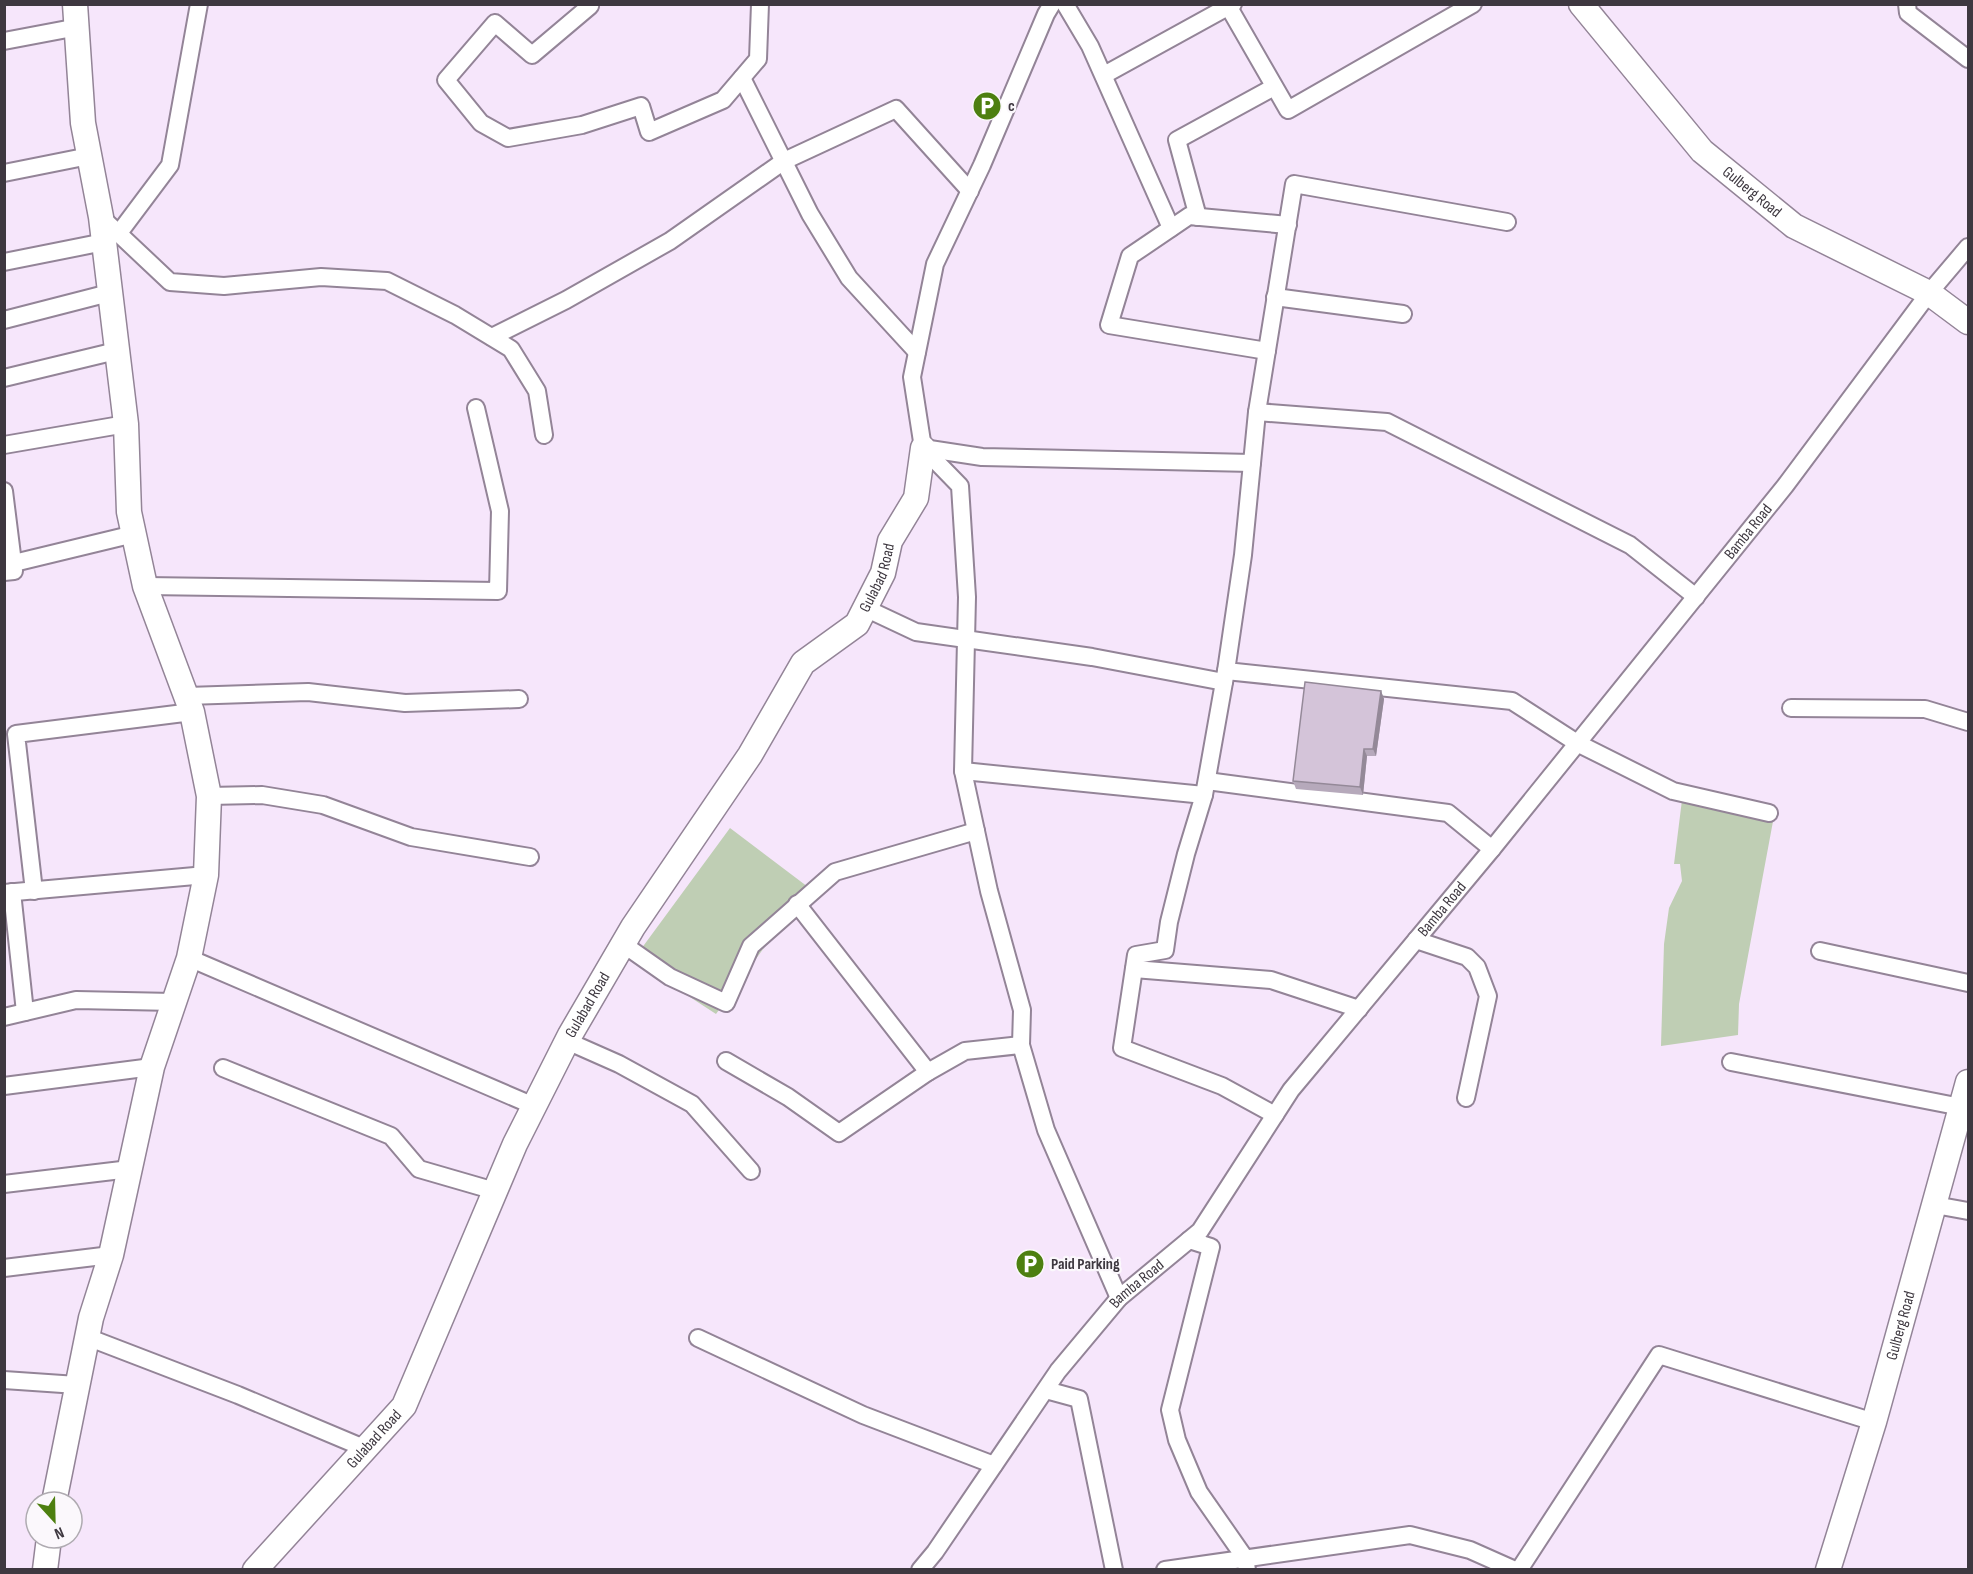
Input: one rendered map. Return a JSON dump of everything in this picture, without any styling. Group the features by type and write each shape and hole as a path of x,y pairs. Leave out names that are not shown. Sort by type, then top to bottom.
{"street":[{"path":"4,262 108,231 170,165 199,4"},
{"path":"589,4 590,6 532,55 495,23 446,80 481,123 508,138 582,125 642,106 649,132 723,100 758,59 760,4"},
{"path":"1052,4 970,191 935,264 912,377 923,448 960,486 967,597 963,771 989,891 1022,1010 1021,1045 1046,1130 1119,1298"},
{"path":"1065,4 1104,75 1171,228"},
{"path":"1104,75 1229,5 1288,110 1473,4"},
{"name":"Gulberg Road","path":"1581,4 1702,152 1794,226 1929,293 1968,322"},
{"path":"1907,4 1908,13 1968,59"},
{"path":"4,41 77,16 82,123 108,231 109,293 126,424 129,512 145,586 190,704 208,796 206,875 189,958 152,1067 111,1255 87,1337 56,1490"},
{"path":"742,78 810,214 849,278 917,352"},
{"path":"1198,217 1177,140 1274,87"},
{"path":"492,338 566,300 670,241 784,161 896,109 970,191"},
{"path":"4,173 89,156"},
{"path":"1275,1116 1222,1086 1122,1048 1136,955 1165,950 1180,877 1206,788 1243,555 1257,412 1294,184 1507,222"},
{"path":"1267,351 1109,324 1130,256 1189,216 1288,225"},
{"path":"108,231 170,282 224,286 321,277 387,281 511,349 537,390 544,435"},
{"name":"Bamba Road","path":"920,1569 935,1552 1046,1390 1119,1298 1200,1231 1291,1090 1492,849 1696,597 1785,486 1929,293 1968,247"},
{"path":"4,320 109,293"},
{"path":"1275,297 1403,314"},
{"path":"4,378 116,351"},
{"path":"145,586 498,591 500,511 476,408"},
{"path":"1257,412 1387,422 1630,545 1696,597"},
{"path":"4,445 126,424"},
{"path":"923,448 982,457 1252,463"},
{"name":"Gulabad Road","path":"260,1568 364,1448 404,1406 495,1191 567,1041 623,944 750,755 803,663 857,624 883,573 890,541 916,498 923,448"},
{"path":"4,491 9,568 134,534"},
{"path":"865,608 916,632 1225,676 1512,701 1577,743 1673,791 1769,813"},
{"path":"34,891 10,729 190,704 308,692 405,703 519,699"},
{"path":"1791,708 1925,709 1968,722"},
{"path":"963,771 1206,788 1448,813 1492,849"},
{"path":"208,796 262,795 323,806 411,837 530,857"},
{"path":"623,944 670,977 726,1003 751,946 835,872 976,831"},
{"path":"25,1012 8,893 206,875"},
{"path":"797,904 928,1072"},
{"path":"1416,940 1467,957 1478,967 1488,996 1466,1098"},
{"path":"1820,951 1968,983"},
{"path":"189,958 534,1106"},
{"path":"1134,969 1271,980 1359,1009"},
{"path":"4,1017 76,1000 174,1002"},
{"path":"567,1041 619,1064 692,1104 751,1171"},
{"path":"726,1061 788,1096 839,1133 928,1072 965,1051 1021,1045"},
{"path":"1731,1062 1961,1107"},
{"path":"4,1086 152,1067"},
{"path":"223,1068 391,1136 419,1168 495,1191"},
{"name":"Gulberg Road","path":"1828,1569 1874,1422 1968,1082"},
{"path":"4,1184 129,1169"},
{"path":"1935,1205 1968,1211"},
{"path":"1190,1240 1211,1247 1170,1410 1177,1440 1199,1492 1246,1564"},
{"path":"4,1268 111,1255"},
{"path":"87,1337 238,1395 364,1448"},
{"path":"698,1338 863,1415 994,1465"},
{"path":"1165,1569 1246,1564 1410,1535 1470,1550 1517,1569 1659,1355 1874,1422"},
{"path":"4,1380 77,1385"},
{"path":"1046,1390 1079,1399 1114,1569"},
{"path":"45,1569 47,1550"}],"green space":[{"path":"1682,800 1774,816 1739,1004 1738,1035 1661,1046 1664,944 1669,908 1682,881 1680,864 1674,864"},
{"path":"730,828 808,887 716,1014 633,960"}],"building":[{"path":"1305,682 1381,691 1373,749 1364,749 1360,787 1293,781"}],"place":[{"name":"c","path":"987,106"},
{"name":"Paid Parking","path":"1030,1264"}]}
